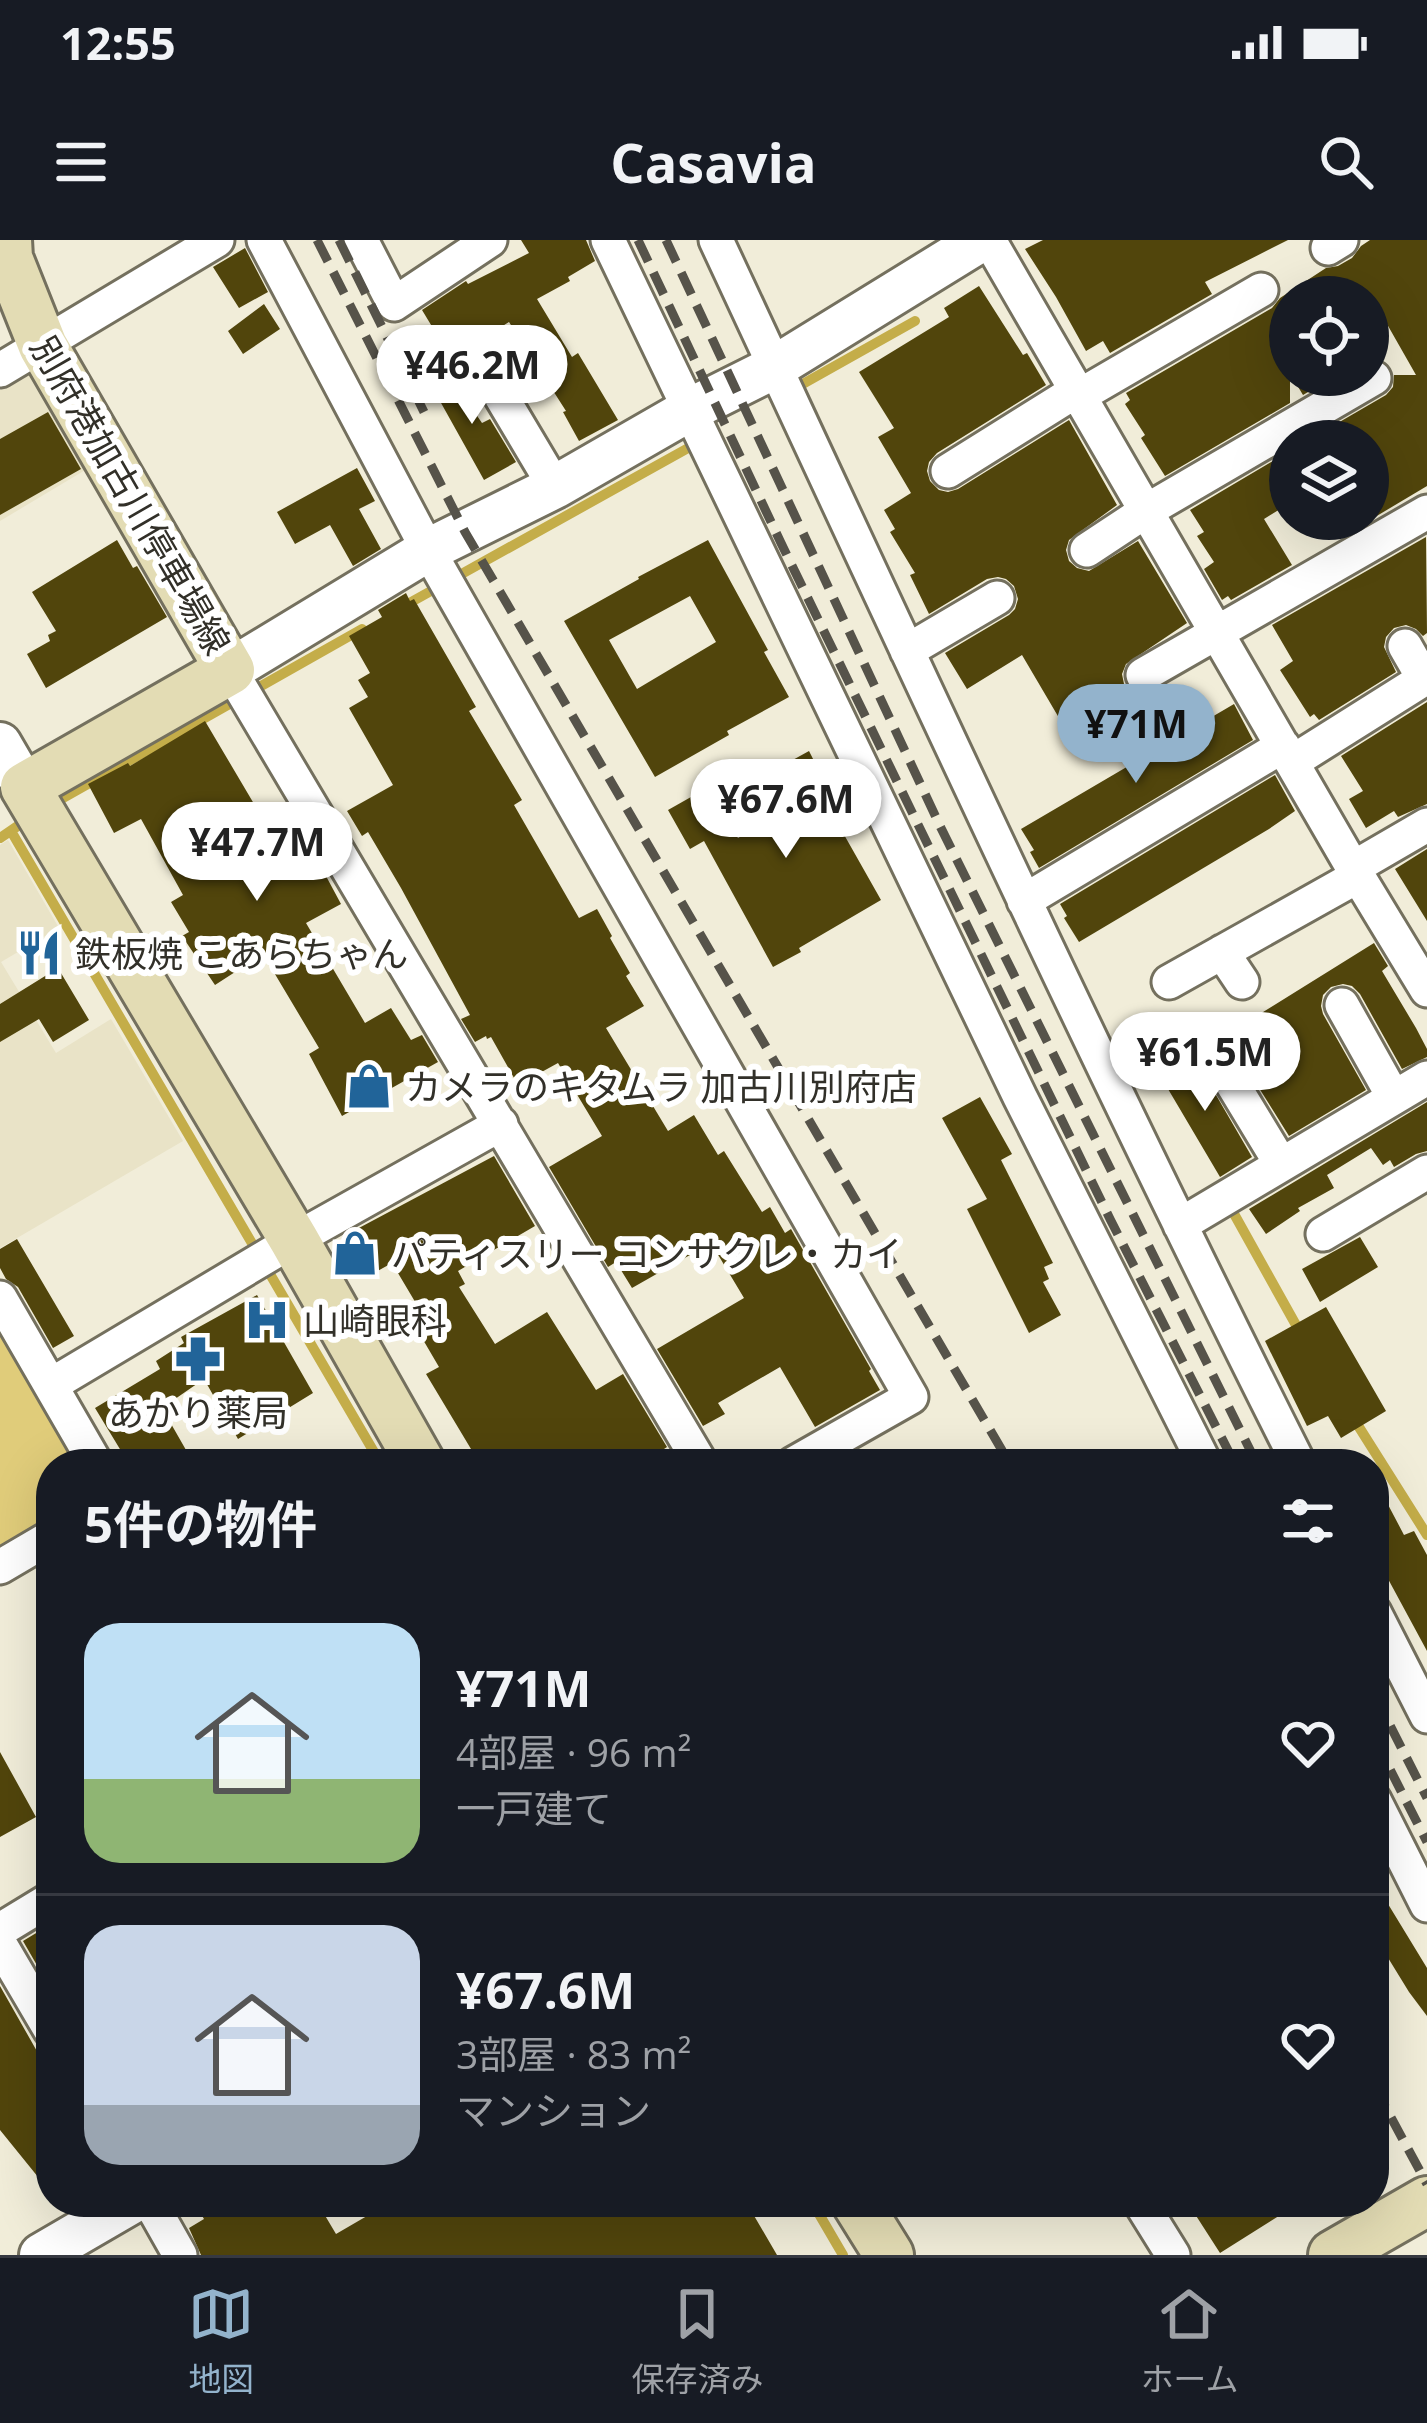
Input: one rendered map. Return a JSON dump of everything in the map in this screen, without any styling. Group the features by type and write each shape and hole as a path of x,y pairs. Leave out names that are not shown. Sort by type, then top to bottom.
{"main road":[{"name":"別府港加古川停車場線","path":"8,240 8,258 43,346 232,672 20,783 295,1240 413,1449"},
{"path":"1356,2238 1427,2201"},
{"path":"865,2217 889,2255"}],"street":[{"path":"0,370 218,240"},
{"path":"264,240 428,550 911,1397 819,1449"},
{"path":"361,240 394,304 490,240"},
{"path":"608,240 1020,1097 1197,1449"},
{"path":"716,240 1024,902 1292,1449"},
{"path":"692,1449 232,672 428,550 776,367 985,240 1426,984"},
{"path":"948,471 1240,290"},
{"path":"487,371 555,487"},
{"path":"1316,420 1349,396"},
{"path":"1087,550 1146,512 1269,448"},
{"path":"1143,675 1216,633 1378,558 1427,512"},
{"path":"907,651 998,598"},
{"path":"1024,902 1426,678 1405,646"},
{"path":"1168,982 1427,825"},
{"path":"1222,952 1242,982"},
{"path":"1342,1005 1393,1096"},
{"path":"1212,1050 1281,1164"},
{"path":"1180,1225 1427,1078"},
{"path":"51,1385 501,1124"},
{"path":"1323,1234 1427,1172"},
{"path":"0,1298 88,1449"},
{"path":"0,1567 36,1546"},
{"path":"1389,1641 1427,1716"},
{"path":"1389,1830 1427,1905"},
{"path":"0,1930 36,1908"},
{"path":"0,1944 36,2005"},
{"path":"41,2255 106,2217"},
{"path":"158,2217 180,2255"},
{"path":"1149,2217 1172,2255"}],"shaded area":[{"path":"32,372 97,463 0,521 0,390"},
{"path":"8,840 59,928 1,962 56,1053 111,1019 183,1141 0,1248 0,845"},
{"path":"0,1330 70,1449 36,1449 36,1526 0,1546"}],"building":[{"path":"521,240 586,240 595,261 537,299 572,357 578,353 618,420 579,441 566,411 509,322 451,358 422,310 466,281 529,253"},
{"path":"1043,240 1288,240 1205,282 1212,294 1110,353 1103,341 1086,351 1025,249"},
{"path":"1370,240 1427,240 1427,486 1389,509 1389,420 1343,420 1389,396 1394,375 1416,375 1389,328 1389,276 1314,276 1352,258"},
{"path":"245,248 268,292 239,308 213,267"},
{"path":"979,286 1046,385 937,453 929,462 930,481 939,490 958,489 1069,420 1117,505 1069,540 1069,561 1089,571 1138,541 1187,623 1126,664 1124,684 1141,696 1072,740 1022,655 967,689 945,653 1009,615 1018,599 1014,586 1006,579 987,579 929,614 884,510 911,493 878,437 894,428 859,372 949,317 944,308"},
{"path":"264,304 280,329 243,354 228,331"},
{"path":"1269,310 1269,396 1290,396 1290,403 1165,476 1125,404 1130,400 1126,393"},
{"path":"443,366 482,423 490,419 516,462 484,480 426,376"},
{"path":"48,412 81,469 0,515 0,439"},
{"path":"1269,463 1269,516 1264,519 1269,540 1277,540 1292,565 1231,600 1228,596 1222,600 1204,569 1214,562 1197,536 1204,532 1190,510"},
{"path":"357,468 375,501 359,509 381,549 353,566 330,525 295,544 277,512"},
{"path":"1426,537 1427,633 1423,636 1406,625 1394,628 1384,647 1396,672 1319,720 1314,714 1310,717 1280,670 1293,661 1272,625"},
{"path":"117,540 167,617 46,688 27,654 50,641 48,635 56,631 32,592"},
{"path":"708,540 789,697 655,777 564,621","holes":["690,596 716,642 637,689 609,640"]},
{"path":"406,593 410,601 414,599 476,707 469,711 522,800 514,805 579,918 597,909 630,973 626,976 644,1006 606,1028 668,1131 694,1115 718,1155 724,1151 762,1212 770,1207 785,1233 791,1229 871,1369 880,1390 815,1427 780,1367 718,1403 725,1414 703,1426 657,1349 744,1298 711,1243 632,1288 616,1262 608,1267 549,1167 602,1136 558,1063 518,1085 491,1037 475,1042 461,1019 470,1015 401,888 368,832 362,836 347,811 393,785 349,708 368,697 358,680 370,673 349,636 382,617 378,610"},
{"path":"1427,702 1427,804 1398,817 1394,811 1366,828 1349,799 1363,791 1341,756"},
{"path":"1234,704 1253,740 1039,868 1021,829"},
{"path":"205,721 263,819 286,806 341,904 306,923 365,1023 391,1008 411,1040 422,1035 438,1062 342,1116 309,1054 319,1048 263,954 215,985 182,936 189,932 171,902 183,895 141,819 114,833 88,784 130,766"},
{"path":"809,751 844,820 838,824 881,900 773,967 704,841 690,849 668,810 691,797 699,812 715,803 738,838 782,813 762,777"},
{"path":"1275,775 1295,811 1079,942 1060,904"},
{"path":"1427,849 1427,921 1395,869"},
{"path":"1374,943 1388,966 1382,971 1427,1049 1427,1057 1402,1069 1360,994 1352,986 1331,987 1323,995 1323,1014 1366,1090 1289,1136 1226,1035"},
{"path":"58,968 89,1020 53,1042 39,1019 0,1042 0,1004"},
{"path":"1191,1052 1252,1157 1220,1177 1158,1072"},
{"path":"980,1097 1012,1154 1001,1160 1053,1263 1044,1267 1049,1279 1043,1282 1061,1315 1029,1333 967,1209 987,1199 942,1118"},
{"path":"1427,1102 1427,1151 1394,1167 1390,1160 1383,1165 1371,1148 1327,1175 1334,1188 1298,1208 1266,1234 1249,1209"},
{"path":"494,1156 535,1226 458,1271 465,1284 459,1287 495,1344 547,1312 596,1390 623,1374 667,1447 471,1449 426,1374 439,1367 422,1338 433,1332 392,1263 365,1278 342,1237"},
{"path":"1360,1237 1378,1267 1320,1302 1302,1269"},
{"path":"17,1239 74,1336 53,1348 18,1287 0,1268 0,1249"},
{"path":"257,1295 313,1393 238,1439 204,1379 162,1408 185,1449 120,1449 95,1408 160,1369 156,1361 184,1343 181,1337"},
{"path":"1326,1307 1386,1411 1341,1438 1328,1416 1307,1426 1265,1341"},
{"path":"1389,1506 1404,1535 1414,1531 1427,1555 1427,1651 1389,1581"},
{"path":"0,1752 36,1817 0,1837"},
{"path":"1389,1906 1427,1968 1427,2016 1389,1959"},
{"path":"36,1933 36,1964 23,1941"},
{"path":"0,1986 36,2050 36,2174 0,2130"},
{"path":"326,2217 336,2234 365,2217 755,2217 777,2255 201,2255 189,2228 204,2219"},
{"path":"1197,2217 1277,2217 1220,2253"}],"waterway":[{"path":"801,385 915,321"},
{"path":"404,606 690,447"},
{"path":"49,806 362,629"},
{"path":"0,838 28,819"},
{"path":"11,831 372,1449"},
{"path":"1233,1212 1301,1334"},
{"path":"1352,1416 1373,1449"},
{"path":"1389,1475 1427,1535"},
{"path":"821,2217 843,2255"}],"railway":[{"path":"317,240 465,532 1001,1449"},
{"path":"339,240 424,412"},
{"path":"638,240 1110,1219 1227,1449"},
{"path":"666,240 941,828 1250,1449"},
{"path":"1389,1723 1427,1798"},
{"path":"1389,1767 1427,1842"},
{"path":"1389,2114 1427,2184"}],"place":[{"name":"鉄板焼 こあらちゃん","path":"39,953"},
{"name":"カメラのキタムラ 加古川別府店","path":"369,1086"},
{"name":"パティスリー コンサクレ・カイ","path":"355,1253"},
{"name":"山崎眼科","path":"267,1320"},
{"name":"あかり薬局","path":"198,1359"}]}
